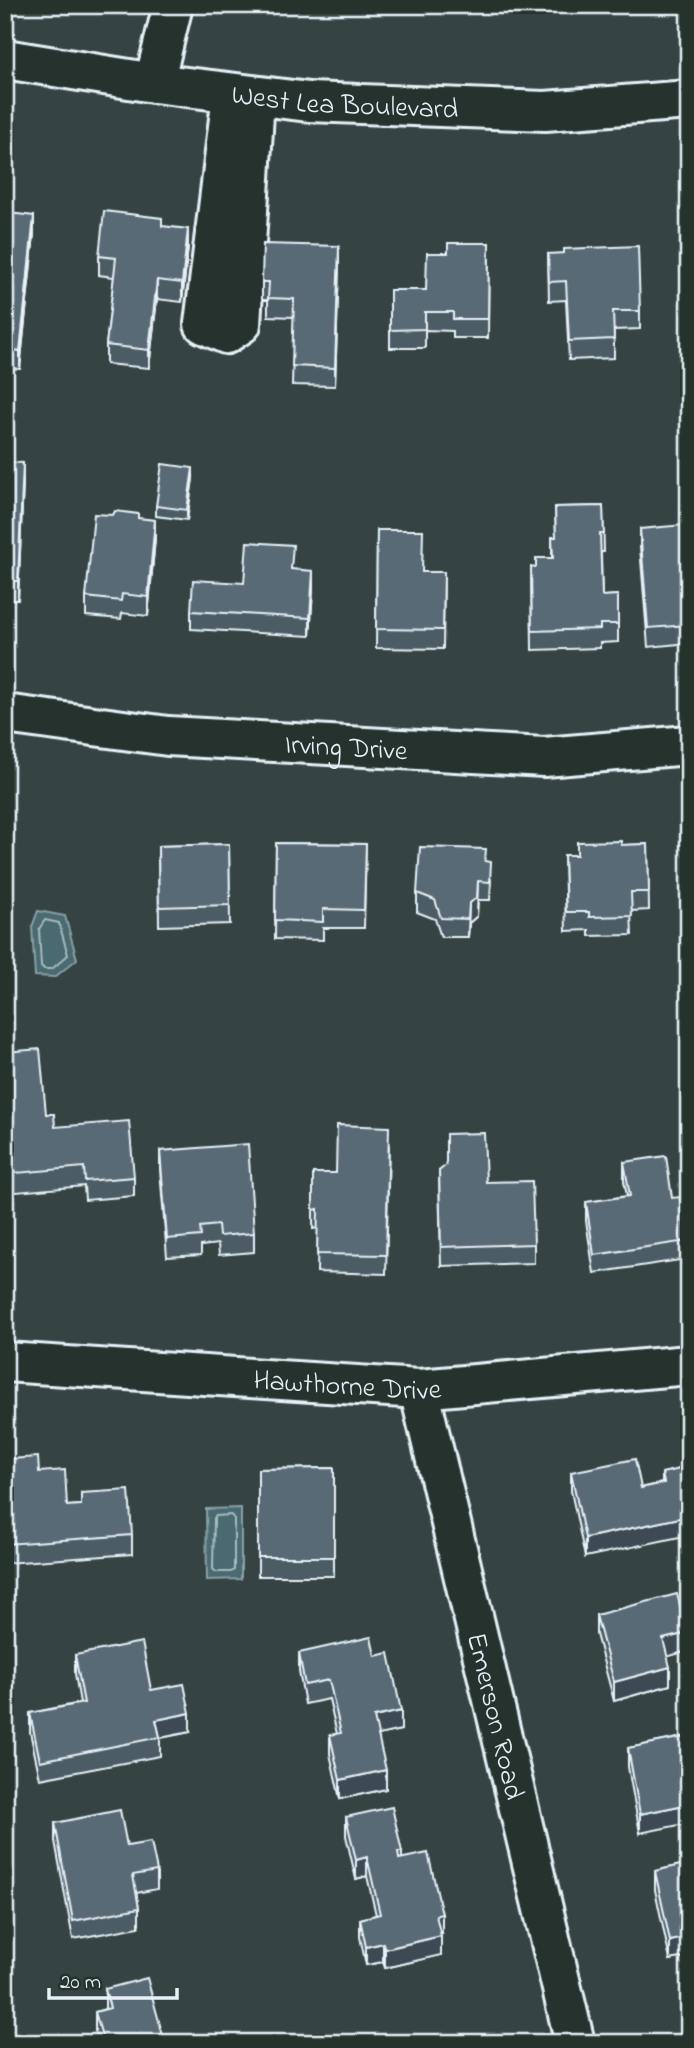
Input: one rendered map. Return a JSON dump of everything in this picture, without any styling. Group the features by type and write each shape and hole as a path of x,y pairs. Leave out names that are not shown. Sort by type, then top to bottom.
{"street":[{"path":"153,83 173,5"},
{"name":"West Lea Boulevard","path":"5,59 244,96 370,106 545,111 689,100"},
{"path":"244,96 241,324 226,334 204,324 244,96"},
{"name":"Irving Drive","path":"5,714 168,736 544,757 689,745"},
{"name":"Hawthorne Drive","path":"5,1362 419,1389 689,1364"},
{"name":"Emerson Road","path":"419,1389 575,2043"}],"water":[{"path":"38,911 65,916 77,959 55,977 35,976 32,927"},
{"path":"241,1508 241,1579 207,1580 206,1509"}],"building":[{"path":"104,211 162,218 162,226 188,229 182,283 157,280 149,350 106,345 116,258 99,256"},
{"path":"8,213 34,216 20,351 5,349 5,235"},
{"path":"448,243 489,243 488,319 453,319 453,312 425,312 425,329 390,330 390,290 426,290 427,253 448,253"},
{"path":"263,244 339,246 335,368 292,366 294,299 268,298 269,282 262,282"},
{"path":"638,246 640,311 613,311 614,339 569,341 566,281 549,282 548,254 564,253 564,249"},
{"path":"5,462 23,463 18,581 5,581"},
{"path":"162,464 193,468 187,510 156,506"},
{"path":"603,506 604,534 600,534 602,596 618,595 618,624 600,624 600,629 532,631 531,567 536,567 536,558 553,558 552,537 556,537 555,507"},
{"path":"115,511 138,514 138,518 155,520 148,597 122,594 121,601 86,597 94,514 113,515"},
{"path":"684,525 689,567 689,625 648,628 640,529"},
{"path":"377,530 423,530 422,572 444,572 443,630 376,629"},
{"path":"247,542 293,545 291,569 313,571 310,618 191,611 193,580 244,583"},
{"path":"621,841 621,845 648,844 649,892 631,892 632,916 589,917 589,912 566,912 564,855 577,855 577,842"},
{"path":"276,843 366,844 364,910 323,909 323,922 275,920"},
{"path":"229,844 230,905 159,907 158,846"},
{"path":"420,847 486,849 485,861 491,862 490,882 478,881 477,897 469,904 468,919 441,918 435,900 417,893"},
{"path":"40,1049 46,1114 54,1114 55,1127 129,1121 134,1177 85,1181 84,1167 5,1174 5,1052"},
{"path":"337,1125 389,1127 386,1255 317,1254 318,1209 313,1210 313,1173 336,1173"},
{"path":"484,1133 486,1182 532,1181 534,1244 441,1247 439,1171 446,1165 446,1134"},
{"path":"248,1144 254,1233 219,1236 218,1225 200,1227 201,1236 167,1239 160,1151"},
{"path":"666,1156 672,1198 680,1197 687,1241 594,1255 586,1202 630,1196 624,1162"},
{"path":"38,1457 39,1472 65,1470 67,1506 81,1505 81,1493 129,1490 132,1535 6,1544 5,1477 12,1477 10,1459"},
{"path":"635,1459 641,1488 664,1483 662,1473 689,1467 689,1516 585,1538 571,1472"},
{"path":"334,1468 334,1557 258,1557 258,1469"},
{"path":"677,1594 687,1633 663,1639 670,1667 614,1682 596,1615"},
{"path":"371,1637 375,1656 389,1653 401,1711 374,1717 386,1770 340,1780 330,1735 341,1733 329,1680 305,1685 299,1653"},
{"path":"142,1642 151,1690 184,1684 190,1713 156,1720 160,1737 40,1761 30,1713 84,1703 75,1655"},
{"path":"689,1736 689,1804 640,1814 628,1748"},
{"path":"392,1807 402,1852 398,1852 399,1859 428,1853 442,1914 436,1915 441,1936 385,1949 383,1943 366,1947 360,1919 380,1914 367,1857 356,1860 346,1817"},
{"path":"120,1810 127,1846 151,1842 157,1871 133,1875 139,1908 73,1921 55,1823"},
{"path":"689,1863 689,1937 670,1941 655,1871"},
{"path":"147,1978 165,2043 104,2043 95,2012 110,2008 105,1989"}]}
